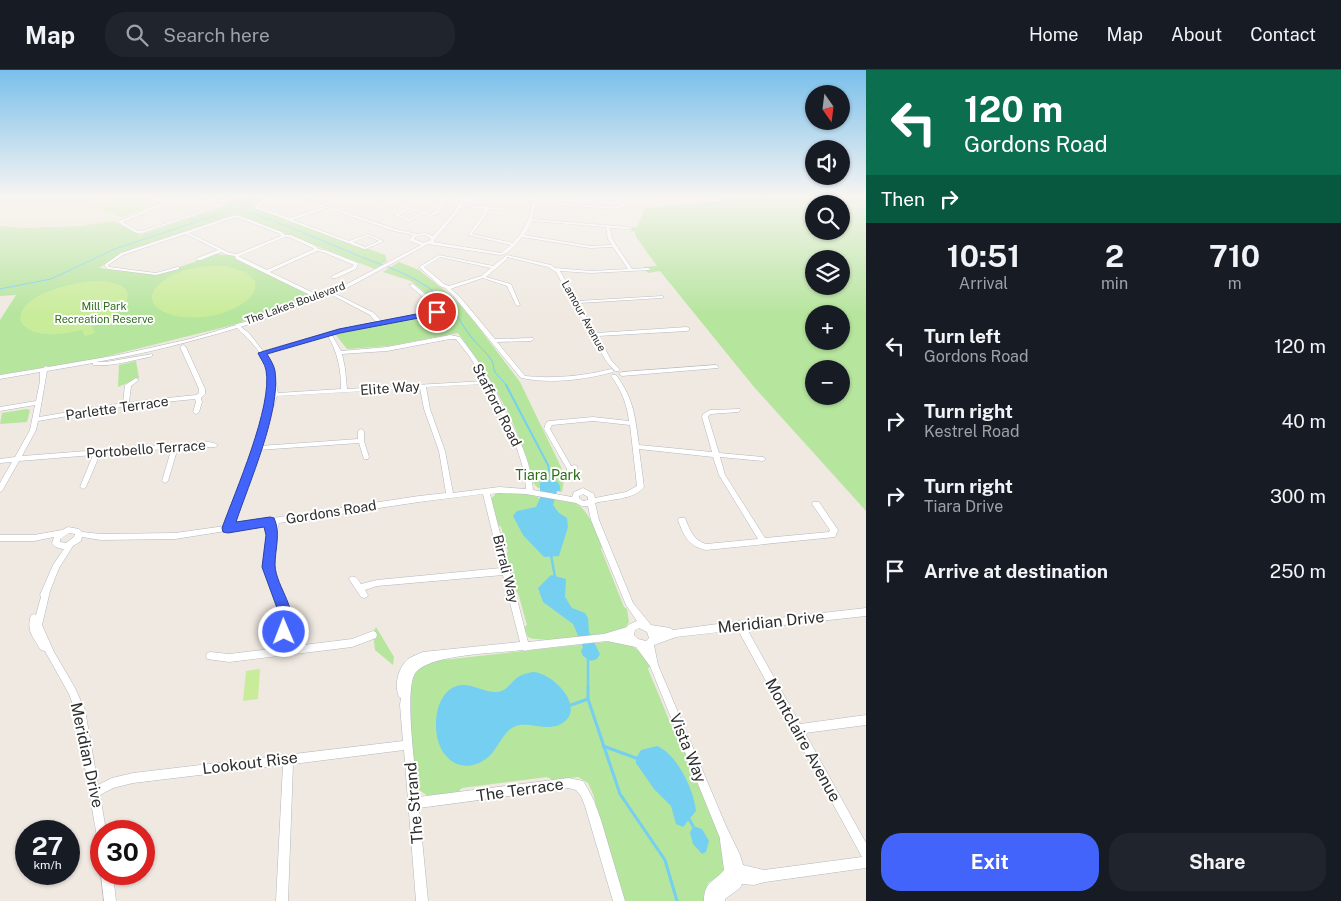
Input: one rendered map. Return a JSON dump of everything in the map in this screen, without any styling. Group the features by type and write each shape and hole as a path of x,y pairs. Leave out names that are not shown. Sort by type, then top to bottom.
{"street":[{"path":"177,268 156,274 108,268 106,265 122,254 179,237"},
{"path":"194,237 237,255 238,258 319,297"},
{"path":"237,255 282,237"},
{"path":"292,237 315,247 316,250"},
{"path":"336,237 365,248 382,240 372,237"},
{"path":"349,242 362,237"},
{"path":"406,237 411,240 451,245 520,259 549,266 557,270 567,269 591,272 630,268 648,269"},
{"path":"411,240 416,237"},
{"path":"430,237 451,245"},
{"path":"477,237 512,246"},
{"path":"449,288 483,277 520,237"},
{"path":"526,237 588,247 615,246"},
{"path":"609,237 630,268"},
{"name":"The Lakes Boulevard","path":"0,376 46,370 160,347 256,321 319,297 377,271 434,239"},
{"path":"409,252 412,247 411,240"},
{"path":"199,259 222,250"},
{"path":"268,272 316,250 324,251 356,264 354,268 334,277"},
{"path":"495,265 439,256 421,268 449,288 448,290 454,294 522,378 716,367"},
{"name":"Lamour Avenue","path":"557,270 616,373 629,404 641,486 633,492 616,494 588,493 583,491 578,499 591,502 616,494"},
{"name":"The Lakes Boulevard","path":"256,321 274,319 336,295 374,278 377,271"},
{"path":"483,277 509,285 518,305"},
{"path":"262,353 329,334 437,312 433,303 410,286"},
{"path":"336,295 372,314 380,324"},
{"name":"The Lakes Boulevard","path":"239,326 319,297"},
{"path":"576,302 662,297"},
{"path":"231,528 235,508 274,394 270,369 262,353 239,326"},
{"path":"594,335 687,329"},
{"name":"The Lakes Boulevard","path":"90,362 106,364 183,347 215,338 223,330"},
{"path":"329,334 340,353 343,364 344,390"},
{"name":"Stafford Road","path":"340,353 387,348 454,336 460,340 488,382 520,448 531,492"},
{"path":"493,341 531,339"},
{"path":"183,347 202,390 202,394 198,397 199,402 196,412"},
{"path":"0,489 33,430 46,370"},
{"path":"126,404 128,385 136,380"},
{"name":"Elite Way","path":"274,394 488,382"},
{"path":"423,386 427,409 442,451 450,495"},
{"name":"Parlette Terrace","path":"36,419 126,404 198,397"},
{"path":"0,409 39,402"},
{"path":"738,410 710,412 705,415 726,483 763,542"},
{"path":"572,470 547,429 549,423 592,420 633,423"},
{"path":"361,431 361,441 366,457"},
{"path":"256,448 361,441"},
{"name":"Portobello Terrace","path":"0,462 47,455 165,447 172,449 184,445 215,445"},
{"path":"636,447 763,459"},
{"path":"165,481 173,454 172,449"},
{"path":"83,488 98,452"},
{"name":"Gordons Road","path":"75,540 101,537 175,536 486,491 531,492 578,499"},
{"name":"Birrali Way","path":"486,491 525,646"},
{"path":"588,493 593,498 591,502 594,520 630,605 653,634 652,642 637,643 630,636 630,605"},
{"path":"578,499 594,520"},
{"path":"682,520 692,540 701,546 830,536 834,534 816,504"},
{"path":"273,521 268,567 283,608 283,652"},
{"path":"0,538 34,538 75,530 75,540 57,544 34,538"},
{"path":"57,544 57,538 62,533"},
{"name":"Meridian Drive","path":"75,540 56,567 36,611 33,624 36,635 51,655 72,691 80,710 100,820"},
{"name":"Meridian Drive","path":"56,567 57,544"},
{"path":"354,579 362,592 377,583 506,571"},
{"name":"Meridian Drive","path":"648,628 676,632 866,612"},
{"path":"631,628 639,624 648,628"},
{"name":"Montclaire Avenue","path":"740,625 866,854"},
{"name":"The Strand","path":"604,638 631,628"},
{"name":"Meridian Drive","path":"652,642 676,632"},
{"path":"210,656 229,658 361,645 373,635"},
{"name":"The Strand","path":"422,901 405,705 406,680 412,671 420,663 445,655 604,638 637,643"},
{"name":"Vista Way","path":"652,642 654,666"},
{"name":"Vista Way","path":"637,643 654,666 722,830 736,873"},
{"path":"797,729 866,720"},
{"name":"Lookout Rise","path":"95,792 112,783 133,778 408,745"},
{"path":"282,901 288,759"},
{"name":"The Terrace","path":"414,803 569,783 579,785 588,797 619,901"},
{"path":"736,873 754,880 765,876 866,862"},
{"path":"710,901 709,893 712,887 736,873"},
{"path":"719,901 719,896 731,889 736,873"},
{"path":"108,885 110,901"},
{"name":"The Terrace","path":"613,886 615,901"}],"green space":[{"name":"Mill Park Recreation Reserve","path":"0,237 171,237 122,254 99,268 157,275 217,254 233,256 312,296 233,325 96,359 0,375 0,320 16,295 0,296"},
{"name":"Mill Park Recreation Reserve","path":"293,237 335,237 385,255 387,261 375,269"},
{"path":"636,237 805,237 805,240 850,240 850,237 866,237 866,511 754,387 660,271 648,273 643,267 657,266"},
{"name":"Tiara Park","path":"399,262 419,270 454,298 520,382 561,467 564,479 562,492 538,488 534,484 521,444 504,405 494,386 458,333 389,346 347,349 336,335 444,314 435,301 411,281 383,272"},
{"path":"226,266 246,272 255,281 255,290 252,295 240,306 208,316 184,317 168,314 152,301 152,295 156,288 163,281 177,273 201,267"},
{"path":"99,281 115,283 124,288 128,294 126,301 113,316 92,327 95,333 85,336 82,330 58,334 41,333 26,328 21,322 22,312 28,303 38,296 64,286"},
{"path":"136,361 139,378 118,387 119,365"},
{"path":"30,410 27,422 0,424 2,413"},
{"path":"496,493 528,493 542,499 561,499 577,504 583,509 596,531 601,549 624,607 627,609 629,622 625,628 616,632 570,638 534,639 528,637 524,627 527,625 505,554 508,552 491,499"},
{"path":"376,627 394,657 393,665 375,650 373,633"},
{"path":"615,641 632,646 650,666 648,669 679,744 684,748 722,843 726,869 720,876 708,883 706,901 623,901 593,794 588,783 578,777 552,780 547,777 462,788 458,792 428,796 419,790 413,750 409,698 412,676 418,669 434,661"},
{"path":"260,669 258,699 243,701 246,671"}],"water":[{"path":"551,479 560,486 560,491 557,491 553,505 559,513 567,518 568,527 559,556 544,557 523,535 513,516 517,511 536,507 540,498 540,483"},
{"path":"551,575 566,579 565,597 572,608 585,613 588,618 589,632 600,654 597,659 591,661 583,656 581,651 583,647 573,624 543,602 538,588"},
{"path":"533,672 550,678 565,692 571,709 568,717 561,724 548,727 515,726 507,732 488,757 477,764 459,765 447,757 438,741 436,731 437,711 445,694 452,688 463,685 497,692 506,688 518,677"},
{"path":"657,746 664,750 678,765 692,793 696,811 683,827 676,824 671,806 654,789 636,763 636,758 641,750"},
{"path":"693,826 702,829 709,841 706,852 702,854 693,844 690,833"}],"waterway":[{"path":"0,289 51,279 115,249 151,237"},
{"path":"312,237 401,273 434,292 456,314 465,329 493,362 495,372 507,386"},
{"path":"506,385 548,465 551,479"},
{"path":"551,555 555,577"},
{"path":"588,657 588,699"},
{"path":"571,705 588,699"},
{"path":"588,699 604,746"},
{"path":"604,746 636,758"},
{"path":"604,746 620,794 665,860 677,901"},
{"path":"689,819 693,826"}],"route":[{"path":"284,632 284,614 281,598 272,581 268,567 272,535 270,522 228,528 264,423 268,409 268,400 271,394 272,381 270,369 262,353 339,331 437,312"}]}
